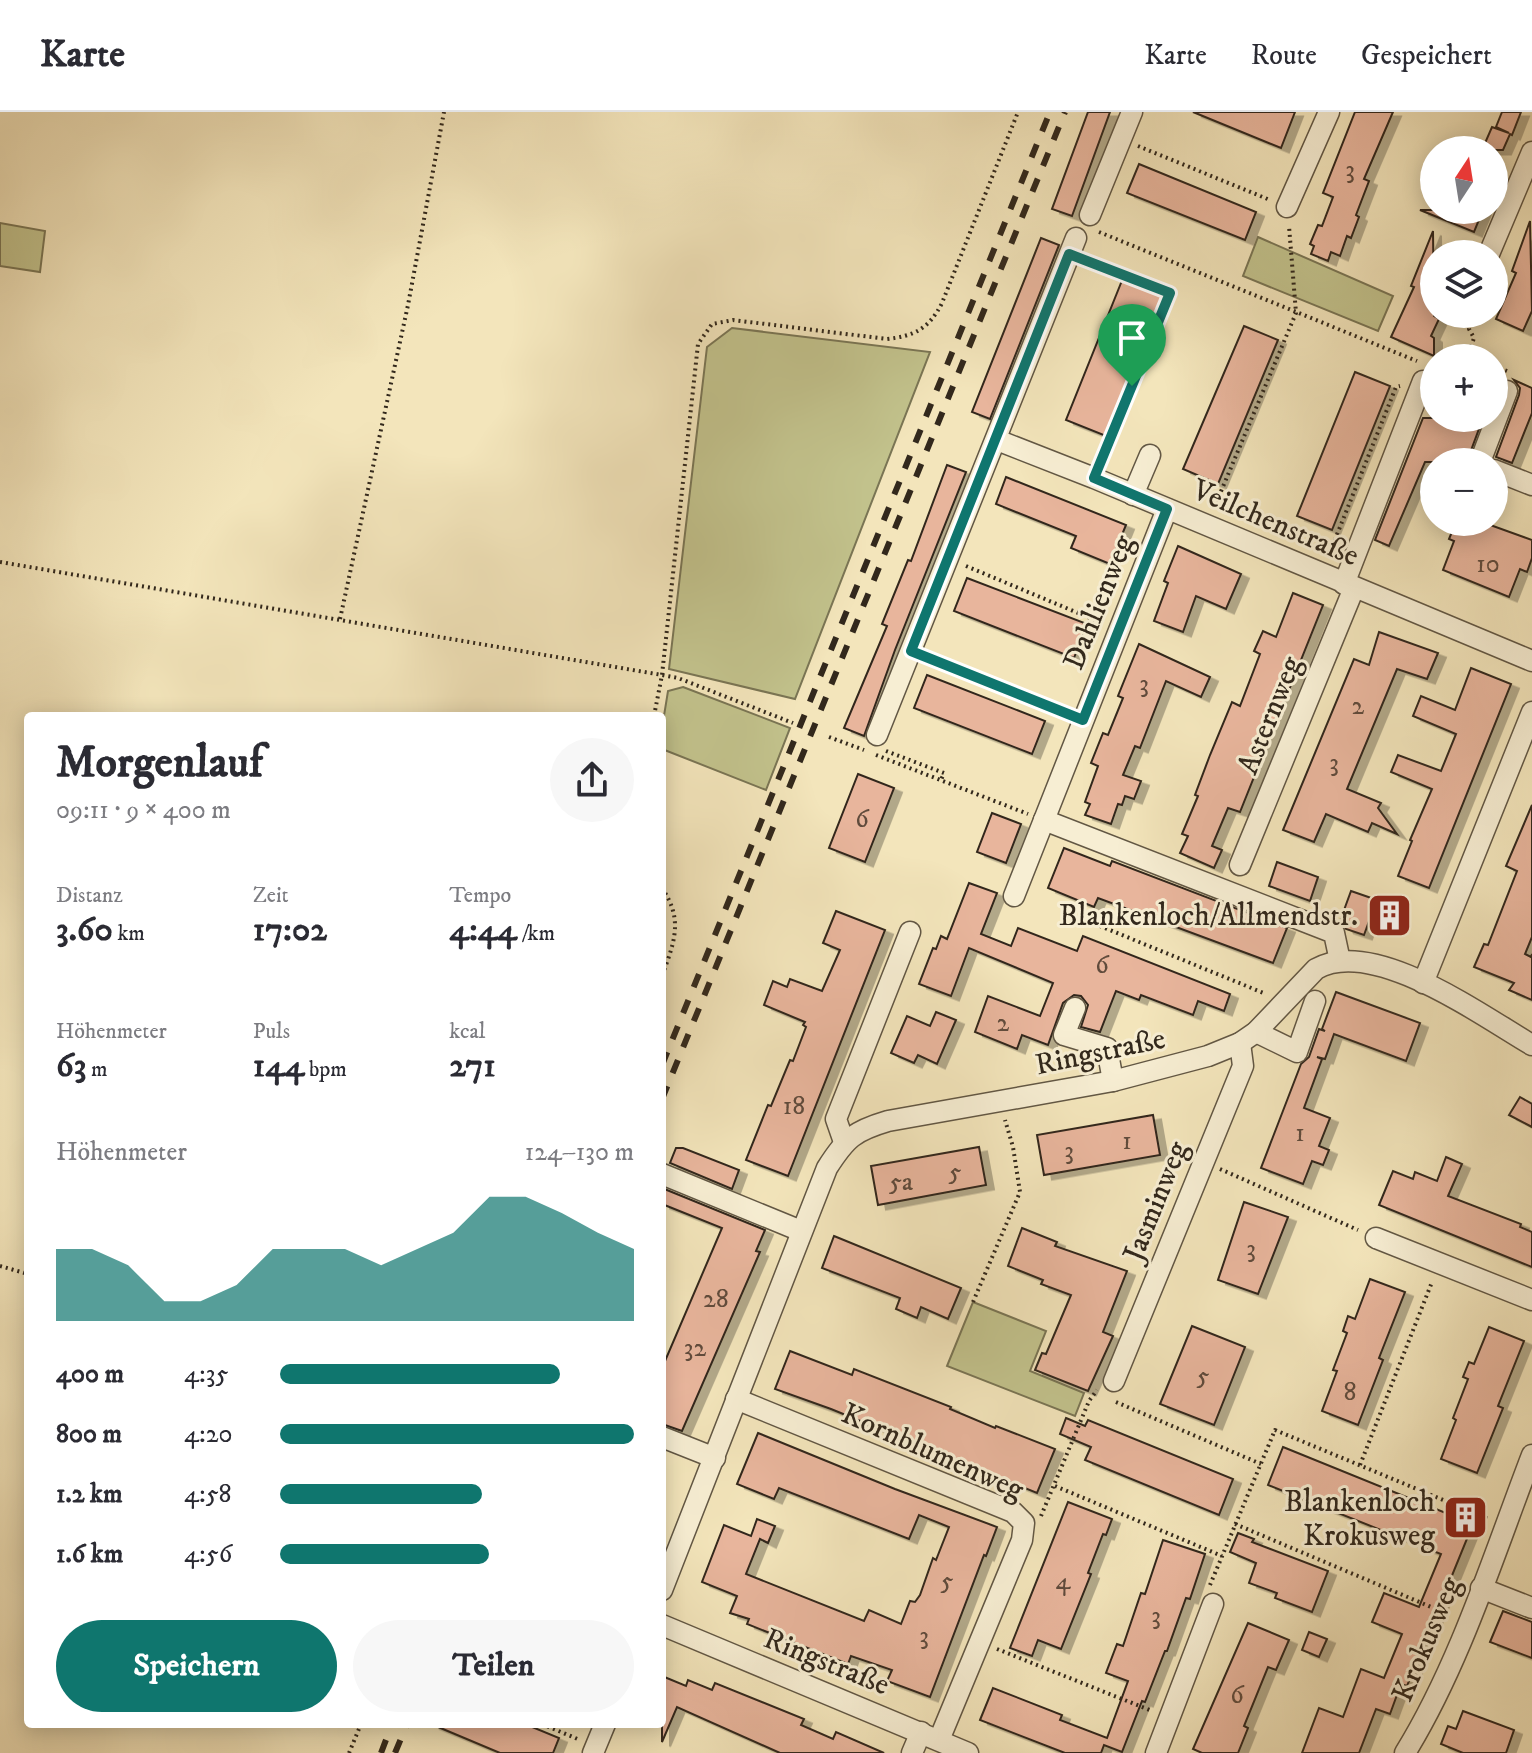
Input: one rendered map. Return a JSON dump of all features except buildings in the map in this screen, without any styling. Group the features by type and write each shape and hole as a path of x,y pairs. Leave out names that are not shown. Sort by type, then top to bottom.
{"street":[{"path":"1090,215 1132,112"},
{"path":"1287,207 1329,112"},
{"path":"1495,240 1532,152"},
{"path":"877,741 1073,246"},
{"name":"Asternweg","path":"1240,865 1349,586 1420,378"},
{"name":"Veilchenstraße","path":"997,440 1532,661"},
{"path":"1133,495 1150,455"},
{"path":"1508,476 1532,485"},
{"name":"Dahlienweg","path":"1014,896 1167,509"},
{"path":"1423,983 1532,712"},
{"path":"1044,820 1334,933 1340,961 1377,965 1423,983 1532,1045"},
{"path":"666,1580 801,1231 827,1168 844,1142 836,1119 910,932"},
{"name":"Ringstraße","path":"844,1142 862,1129 888,1121 999,1103 1173,1067 1248,1037 1316,969 1340,961"},
{"path":"1248,1037 1297,1052 1315,1001"},
{"path":"1075,1008 1064,1035 1107,1048 1113,1081"},
{"name":"Jasminweg","path":"1112,1390 1243,1066 1248,1037"},
{"path":"666,1176 801,1231"},
{"path":"1376,1238 1532,1300"},
{"name":"Kornblumenweg","path":"736,1399 1013,1512 1024,1523 1022,1540 980,1642 930,1736 912,1753"},
{"path":"666,1439 715,1458"},
{"name":"Krokusweg","path":"1405,1753 1430,1713 1532,1455"},
{"path":"1481,1588 1532,1608"},
{"path":"1156,1753 1213,1604"},
{"name":"Ringstraße","path":"666,1627 968,1753"},
{"path":"594,1750 603,1728"}],"path":[{"path":"340,619 408,305 444,112"},
{"path":"655,712 662,675 698,344 712,324 733,320 887,339 920,332 935,317 942,303 1018,112"},
{"path":"1121,139 1287,207 1296,313 1207,525"},
{"path":"1090,215 1095,230 1296,313 1420,371"},
{"path":"1073,246 1170,293 1094,478"},
{"path":"1321,574 1396,387 1420,373"},
{"path":"949,559 1119,630"},
{"path":"0,562 678,678 793,723"},
{"path":"911,651 1083,720"},
{"path":"829,737 1044,820"},
{"path":"851,745 854,738"},
{"path":"877,741 944,773 941,780"},
{"path":"666,898 677,926 676,940 666,966"},
{"path":"1083,919 1283,1001"},
{"path":"973,1302 1020,1192 1013,1147 999,1103"},
{"path":"1203,1162 1376,1238"},
{"path":"1360,1465 1440,1263"},
{"path":"0,1266 24,1273"},
{"path":"1112,1390 1261,1464"},
{"path":"1024,1523 1043,1516 1089,1401 1095,1393"},
{"path":"1213,1604 1206,1595 1275,1430 1505,1526"},
{"path":"1055,1486 1222,1556"},
{"path":"1235,1524 1467,1623"},
{"path":"980,1642 1170,1718"},
{"path":"349,1753 359,1728"},
{"path":"550,1728 594,1750"}],"green space":[{"path":"0,223 45,231 40,272 0,266"},
{"path":"1258,237 1393,296 1378,331 1243,276"},
{"path":"732,328 930,352 795,699 669,669 707,347"},
{"path":"683,687 790,728 766,790 666,751 665,712 668,691"},
{"path":"973,1302 1046,1331 1030,1371 1084,1393 1075,1416 947,1366"}],"railway":[{"path":"666,1055 1050,112"},
{"path":"666,1089 1065,112"},
{"path":"381,1753 390,1728"},
{"path":"395,1753 405,1728"}],"place":[{"name":"Blankenloch/Allmendstr.","path":"1389,915"},
{"name":"Blankenloch Krokusweg","path":"1466,1518"}],"route":[{"path":"1069,254 1170,293 1132,386 1094,478 1167,509 1083,720 911,651 1069,254"}]}
